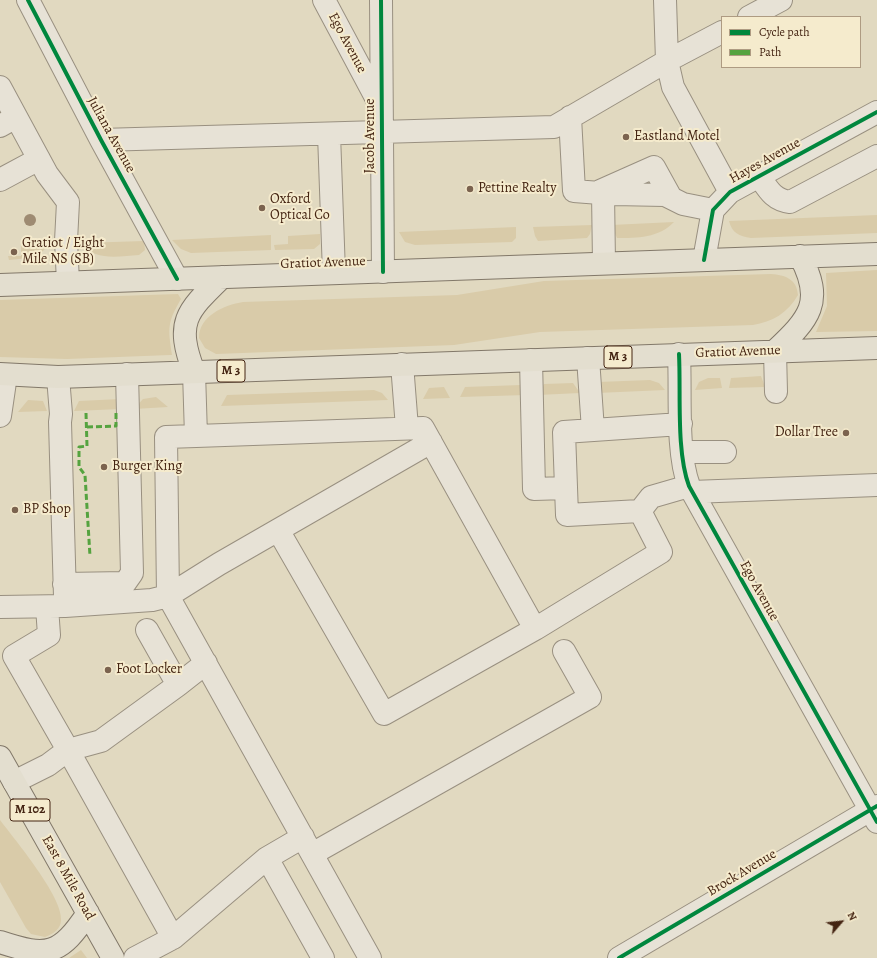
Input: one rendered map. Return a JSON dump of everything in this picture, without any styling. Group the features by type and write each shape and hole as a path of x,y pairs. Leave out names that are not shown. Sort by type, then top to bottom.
{"main road":[{"name":"Gratiot Avenue","path":"0,285 877,254"},
{"path":"775,351 807,318 812,302 812,285 807,268 800,256"},
{"path":"194,372 185,345 184,333 187,319 204,295 222,277"},
{"name":"Gratiot Avenue","path":"3,375 58,377 877,348"},
{"name":"East 8 Mile Road","path":"0,757 113,958"},
{"path":"0,943 20,950 47,952 57,949 66,942 88,913"},
{"path":"0,943 8,958"}],"street":[{"name":"Juliana Avenue","path":"28,0 101,140 177,278"},
{"name":"Ego Avenue","path":"324,0 382,108"},
{"name":"Jacob Avenue","path":"381,0 383,272"},
{"path":"665,0 667,61 670,76 678,97 730,192"},
{"path":"751,16 781,0"},
{"path":"101,140 554,127 667,61 721,33"},
{"path":"0,86 8,121 39,159 47,174 68,202 66,241 68,282"},
{"name":"Hayes Avenue","path":"713,210 730,192 877,112"},
{"path":"570,117 574,191 670,196 683,204 713,210 704,260"},
{"path":"329,134 334,273"},
{"path":"759,176 768,190 780,201 790,202 877,156"},
{"path":"0,180 39,159"},
{"path":"600,193 604,263"},
{"path":"775,351 776,392"},
{"name":"Ego Avenue","path":"679,354 682,452 684,472 690,489 875,813"},
{"path":"588,358 593,430"},
{"path":"531,360 534,488 566,488"},
{"path":"402,364 407,428"},
{"path":"194,372 196,436"},
{"path":"64,584 125,582 132,573 127,374"},
{"path":"0,416 3,375"},
{"path":"58,377 61,414 64,584 56,606 49,635 14,656 173,938"},
{"path":"681,424 564,432 567,515 640,511 651,497 690,489 877,485"},
{"path":"370,958 168,596 166,437 423,428 535,629"},
{"path":"0,607 56,606 152,600 168,596 278,530 431,442"},
{"path":"682,452 725,452"},
{"path":"278,530 384,714 535,629 661,552 640,511"},
{"path":"147,630 178,685"},
{"path":"135,958 173,938 267,858 308,846 590,697 564,651"},
{"path":"14,782 48,765 68,750 101,741 206,663"},
{"name":"Brock Avenue","path":"619,958 875,813"},
{"path":"267,858 323,958"}],"shaded area":[{"path":"877,215 877,233 751,238 734,231 729,221"},
{"path":"674,222 662,231 655,234 632,238 617,238 611,225"},
{"path":"592,225 590,234 587,238 538,241 533,227"},
{"path":"516,227 516,238 512,242 415,245 405,242 399,232"},
{"path":"320,234 320,244 314,249 275,250 274,245 288,244 288,236"},
{"path":"271,235 271,250 191,253 181,249 172,240"},
{"path":"144,241 145,250 139,255 116,257 93,253 82,243"},
{"path":"49,244 38,257 9,260 8,256 21,256 21,245"},
{"path":"877,270 877,331 816,332 827,306 826,273"},
{"path":"771,274 781,275 793,282 798,295 789,307 779,316 767,322 753,325 540,332 454,345 216,354 205,348 199,338 200,330 203,324 214,313 228,306 243,302 457,295 544,281"},
{"path":"178,294 181,299 173,314 169,332 172,355 67,359 0,357 0,300"},
{"path":"761,376 765,387 729,388 731,378"},
{"path":"708,378 720,378 722,388 695,390 699,382"},
{"path":"650,380 659,383 665,390 597,393 598,382"},
{"path":"573,383 580,393 538,395 544,384"},
{"path":"521,385 526,395 460,397 465,387"},
{"path":"444,387 450,398 423,399 429,388"},
{"path":"374,390 382,393 388,400 221,406 227,395"},
{"path":"156,397 168,407 134,409 143,399"},
{"path":"120,399 121,409 74,411 79,401"},
{"path":"28,400 43,401 47,411 18,412"},
{"path":"0,820 47,884 60,910 60,926 54,933 45,937 31,934 26,928 0,882"},
{"path":"81,950 87,958 69,958"}],"marked path":[{"path":"87,427 116,426 116,412"},
{"path":"86,413 87,446 79,447 79,467 85,475 90,556"}],"cycle path":[{"path":"28,0 101,140 177,279"},
{"path":"381,0 383,272"},
{"path":"704,260 713,210 730,192 877,112"},
{"path":"679,354 682,456 689,486 877,822"},
{"path":"619,958 877,806"}],"place":[{"name":"Eastland Motel","path":"626,137"},
{"name":"Pettine Realty","path":"470,189"},
{"name":"Oxford Optical Co","path":"262,208"},
{"name":"Gratiot / Eight Mile NS (SB)","path":"14,252"},
{"name":"Dollar Tree","path":"846,433"},
{"name":"Burger King","path":"104,467"},
{"name":"BP Shop","path":"15,510"},
{"name":"Foot Locker","path":"108,670"}]}
